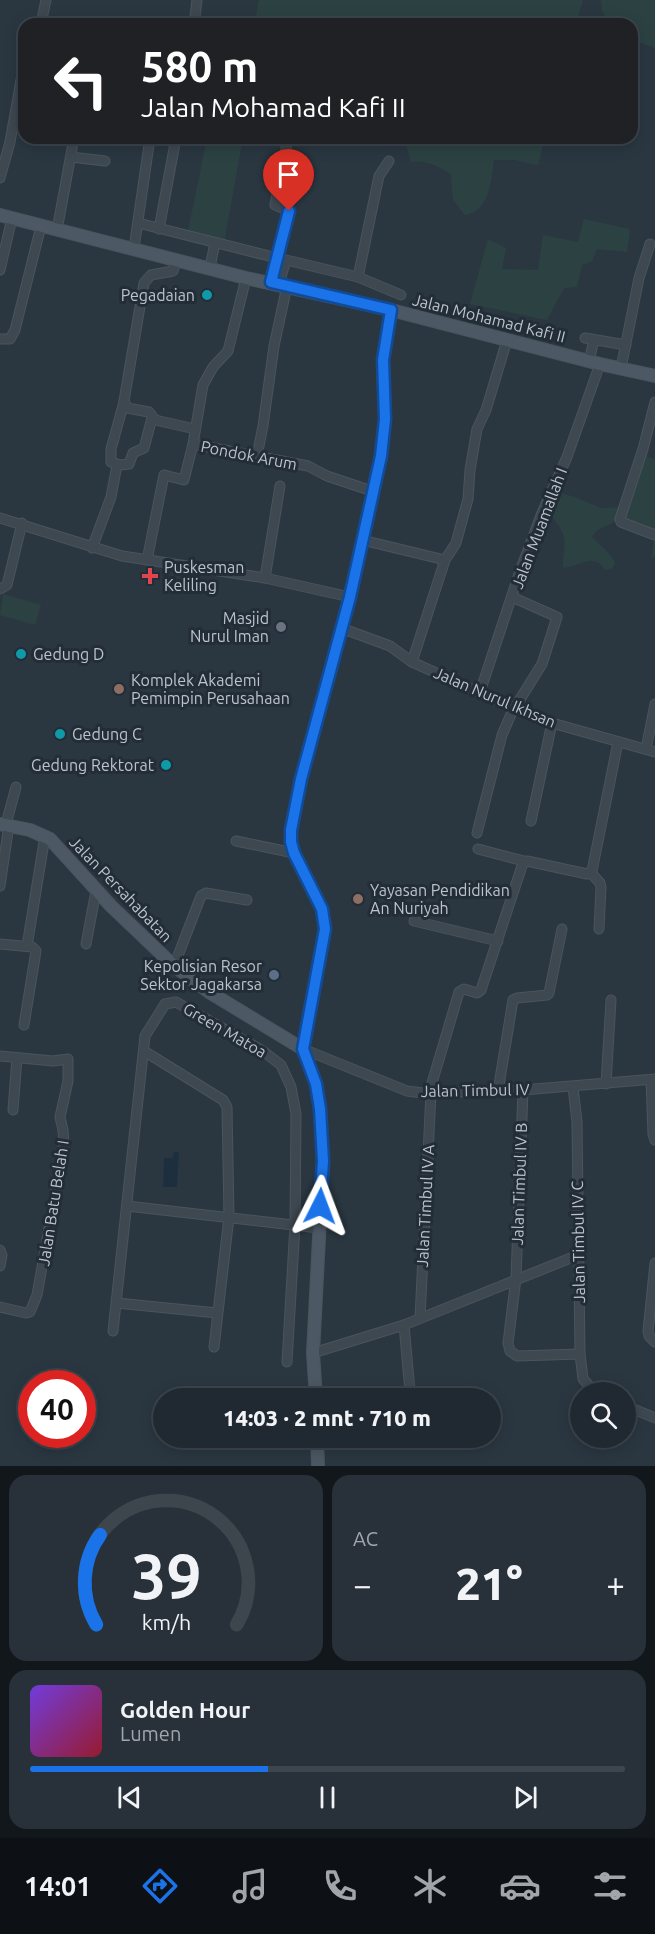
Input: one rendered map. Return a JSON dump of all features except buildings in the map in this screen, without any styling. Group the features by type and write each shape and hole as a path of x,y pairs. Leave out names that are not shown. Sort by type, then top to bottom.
{"street":[{"path":"42,18 46,0"},
{"path":"195,18 197,0"},
{"path":"0,178 10,142 18,97"},
{"path":"58,227 73,144"},
{"path":"149,144 136,234 159,229 215,246 358,277 401,295"},
{"path":"159,229 175,144"},
{"path":"257,456 264,426 274,346 280,282 279,261 289,211 275,205 287,144"},
{"path":"70,156 105,161"},
{"path":"358,277 379,176 389,161"},
{"path":"0,270 6,217"},
{"name":"Jalan Mohamad Kafi II","path":"6,217 41,226 136,234 177,259 211,263 246,278 280,282 655,376"},
{"path":"0,339 10,339 15,330 41,226"},
{"path":"621,366 639,278 650,244"},
{"path":"211,263 215,246"},
{"path":"124,401 127,408 150,412 152,418 144,447 133,453 129,464 117,465 111,462 110,454 124,401 143,286 149,276 173,271 177,259"},
{"path":"279,261 280,282"},
{"path":"147,560 164,475 184,480 203,386 213,367 228,351 246,278"},
{"path":"315,1388 313,1353 323,1161 316,1084 303,1049 325,929 322,909 294,853 291,830 301,779 350,597 381,456 385,419 383,360 391,310"},
{"path":"412,662 445,560 456,543 468,499 477,429 486,410 507,340"},
{"name":"Jalan Muamallah I","path":"480,692 542,513 567,457 593,360 591,340 625,347"},
{"path":"655,402 643,449 620,517 621,522 655,535"},
{"path":"152,418 195,429"},
{"name":"Pondok Arum","path":"193,444 308,466 327,476 372,491"},
{"path":"92,548 111,497 117,465"},
{"path":"265,578 280,486"},
{"path":"0,518 122,556 265,578 350,597"},
{"path":"0,588 7,585 22,523"},
{"path":"362,540 445,560"},
{"path":"477,833 502,735 514,708 542,664 558,617 512,597"},
{"name":"Jalan Nurul Ikhsan","path":"341,628 390,646 412,662 514,708 552,723 650,751"},
{"path":"650,751 655,704"},
{"path":"531,821 552,723"},
{"path":"591,873 618,742"},
{"path":"0,886 5,825 15,787"},
{"name":"Jalan Persahabatan","path":"5,825 30,830 45,836 57,846 96,891 174,966 209,992 303,1049"},
{"path":"27,946 45,836"},
{"path":"236,841 294,853"},
{"path":"478,849 524,861 591,873"},
{"path":"414,921 498,941 515,882 524,861"},
{"path":"591,873 600,883 600,929"},
{"path":"86,944 96,891"},
{"path":"174,966 203,894 247,900"},
{"path":"498,1091 513,1000 549,993 562,930"},
{"name":"Jalan Timbul IV A","path":"420,1318 430,1093 459,992 464,989 477,993 481,990 498,941"},
{"path":"0,944 27,946 36,951 24,1025"},
{"path":"606,1084 611,1000"},
{"name":"Green Matoa","path":"113,1330 146,1036 165,1004 176,1002 263,1051 281,1065 291,1087 296,1114 295,1225 287,1362"},
{"path":"141,1076 136,1071 139,1040 146,1036"},
{"name":"Jalan Timbul IV","path":"303,1049 407,1090 430,1093 573,1087 653,1079"},
{"path":"144,1051 226,1103 228,1111 229,1218 214,1347"},
{"name":"Jalan Batu Belah I","path":"0,1056 53,1061 68,1059 68,1081 60,1117 65,1138 46,1250 33,1308 26,1313 0,1306"},
{"path":"13,1110 17,1058"},
{"path":"653,1079 653,1134 655,1140"},
{"name":"Jalan Timbul IV C","path":"573,1087 577,1122 580,1354 587,1382"},
{"name":"Jalan Timbul IV B","path":"523,1090 516,1278 508,1343 510,1351 518,1356 580,1354"},
{"path":"127,1206 319,1228"},
{"path":"0,1250 0,1266"},
{"path":"313,1353 404,1325 516,1278 578,1255"},
{"path":"655,1263 648,1331 649,1336 655,1342"},
{"path":"117,1302 217,1313"},
{"path":"404,1325 410,1388"},
{"path":"636,1410 655,1418"},
{"path":"317,1448 318,1466"}],"green space":[{"path":"259,0 583,0 578,18 258,18 256,15"},
{"path":"601,0 655,0 655,48 638,42 638,18 606,18"},
{"path":"206,144 242,144 223,249 186,241"},
{"path":"405,144 543,144 538,165 514,160 494,160 488,194 480,208 465,215 453,200 451,175 432,164 411,162"},
{"path":"584,219 630,229 627,252 597,249 592,261 582,265 577,287 564,288 547,320 470,304 488,239 506,248 502,269 538,270 543,235 578,242"},
{"path":"642,455 655,459 655,556 651,559 654,539 641,525 624,517 596,531 592,537 613,559 615,563 612,569 605,570 601,564 591,561 563,568 564,538 560,527 548,512 549,500 553,491 601,508 625,507"},
{"path":"3,594 41,605 35,625 0,615"}],"water":[{"path":"174,1152 179,1152 177,1187 163,1187 164,1158 173,1158"}],"place":[{"name":"Pegadaian","path":"207,295"},
{"name":"Puskesman Keliling","path":"150,576"},
{"name":"Masjid Nurul Iman","path":"281,627"},
{"name":"Gedung D","path":"21,654"},
{"name":"Komplek Akademi Pemimpin Perusahaan","path":"119,689"},
{"name":"Gedung C","path":"60,734"},
{"name":"Gedung Rektorat","path":"166,765"},
{"name":"Yayasan Pendidikan An Nuriyah","path":"358,899"},
{"name":"Kepolisian Resor Sektor Jagakarsa","path":"274,975"}],"route":[{"path":"289,211 271,282 391,310 383,360 385,419 381,456 350,597 301,779 291,830 294,853 322,909 325,929 303,1049 316,1084 320,1109 323,1161 320,1206"}]}
